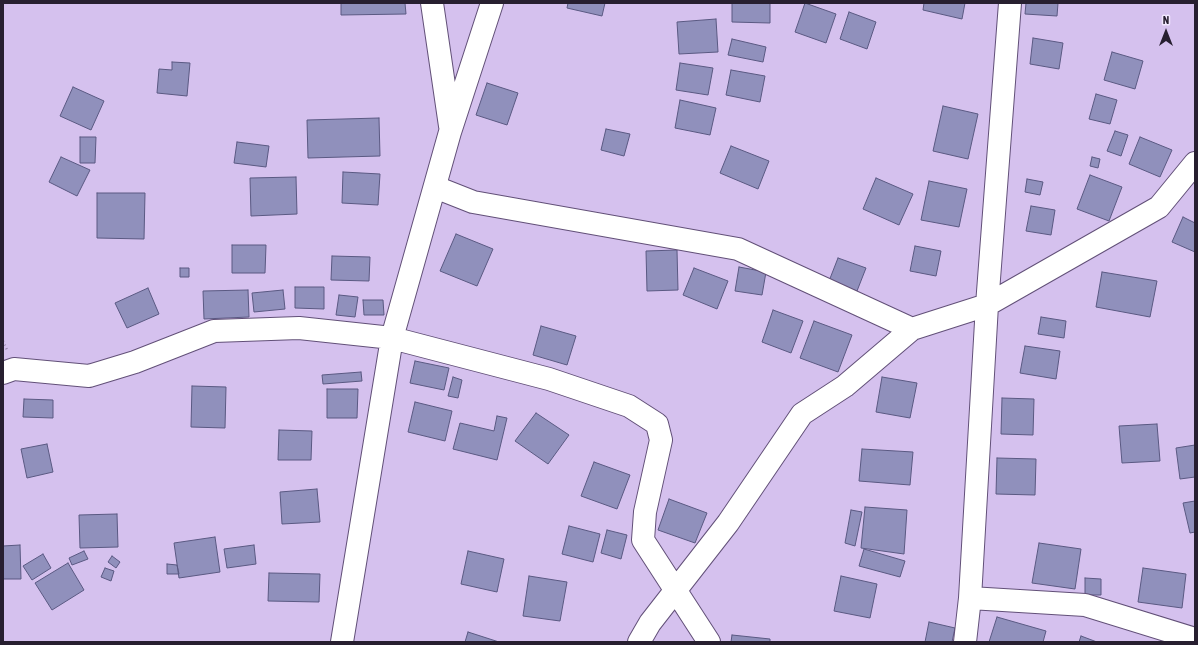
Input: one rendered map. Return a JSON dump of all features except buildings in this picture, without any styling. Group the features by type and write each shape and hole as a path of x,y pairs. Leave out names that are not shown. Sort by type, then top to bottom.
{"street":[{"path":"432,3 450,132"},
{"path":"342,642 392,338 450,132 492,3"},
{"path":"965,642 970,598 987,305 1010,3"},
{"path":"639,642 650,623 728,523 802,414 845,386 912,329 987,305 1159,207 1195,163"},
{"path":"435,187 473,202 738,249 912,329"},
{"path":"3,373 14,369 89,376 135,362 214,331 299,328 392,338 550,379 629,406 657,424 661,440 645,512 643,540 709,642"},
{"path":"970,598 1085,606 1195,639"}]}
